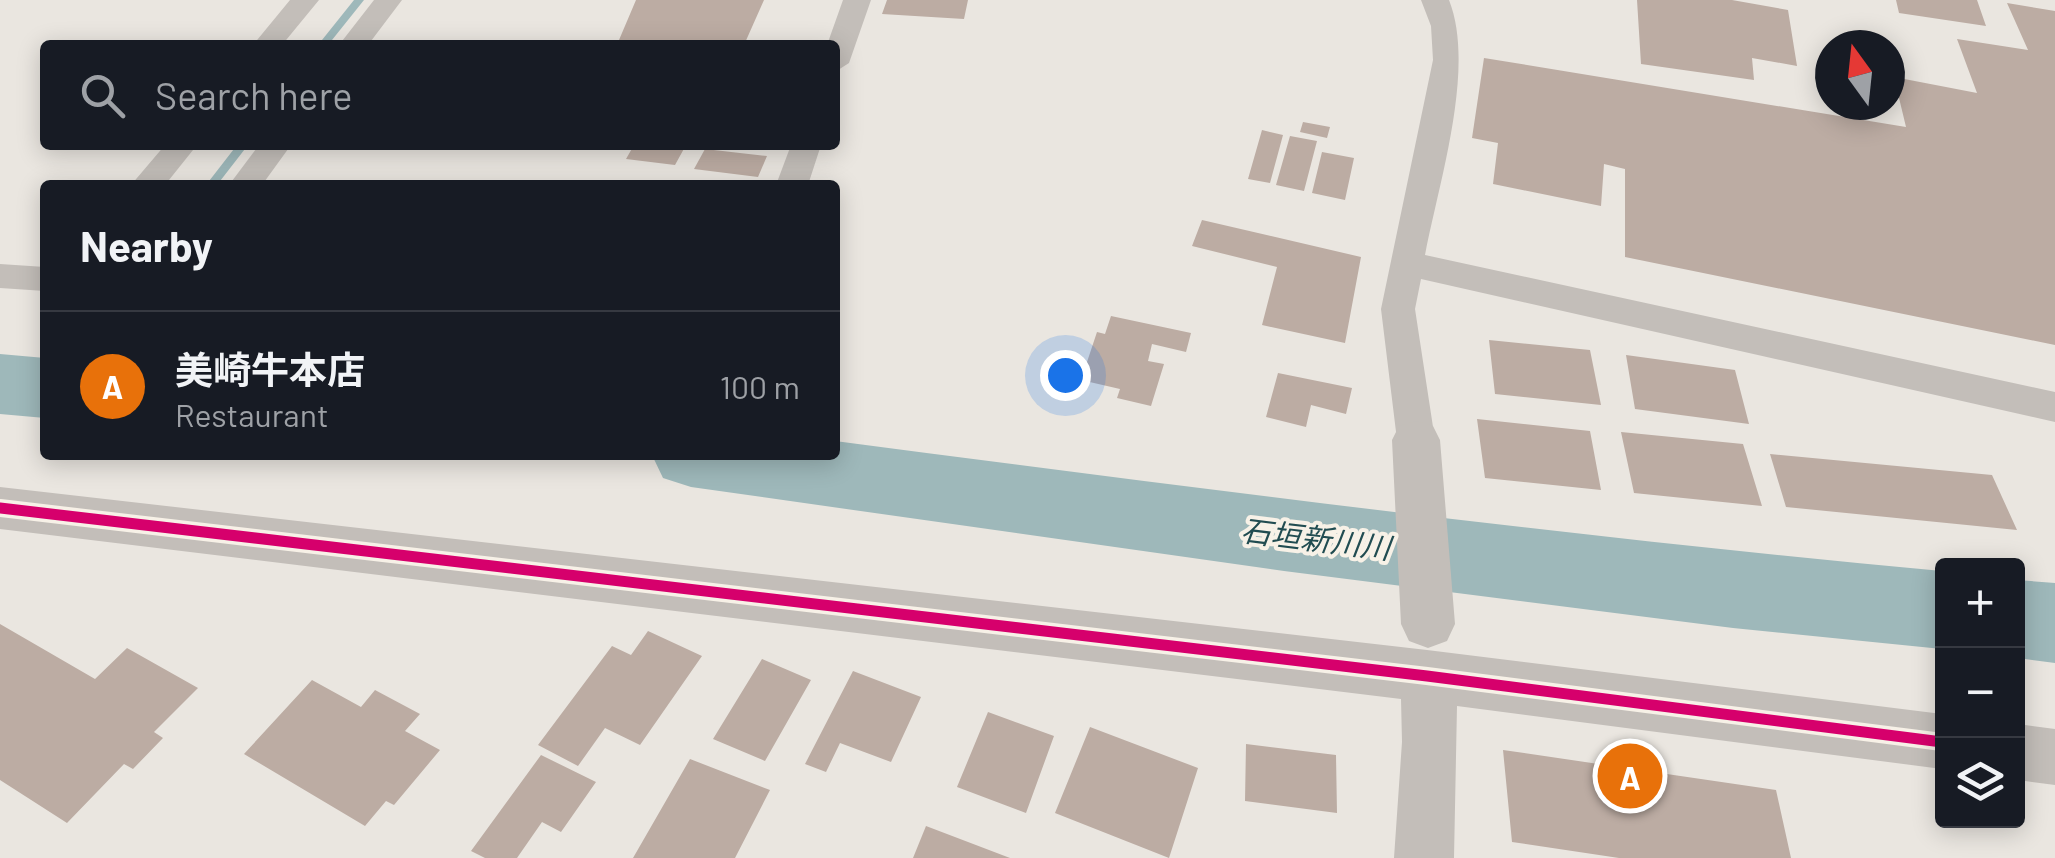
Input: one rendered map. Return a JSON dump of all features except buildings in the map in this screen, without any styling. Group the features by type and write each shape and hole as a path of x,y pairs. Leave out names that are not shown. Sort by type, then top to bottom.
{"street":[{"path":"271,40 306,0"},
{"path":"357,40 388,0"},
{"path":"840,49 857,0"},
{"path":"1424,858 1431,742 1428,650 1416,440 1398,309 1448,60 1445,26 1435,0"},
{"path":"152,180 178,150"},
{"path":"249,180 272,150"},
{"path":"794,180 804,150"},
{"path":"1409,264 2055,406"},
{"path":"0,276 40,279"},
{"path":"0,508 1428,650 1935,741"},
{"path":"2025,753 2055,756"}],"waterway":[{"path":"327,40 359,0"},
{"path":"215,180 239,150"},
{"name":"石垣新川川","path":"0,384 40,388"},
{"name":"石垣新川川","path":"728,460 1284,535 1733,590 1935,609"},
{"name":"石垣新川川","path":"2025,620 2055,623"}],"cycle path":[{"path":"0,508 1427,676 1935,741"}],"place":[{"name":"美崎牛本店","path":"1630,776"}]}
